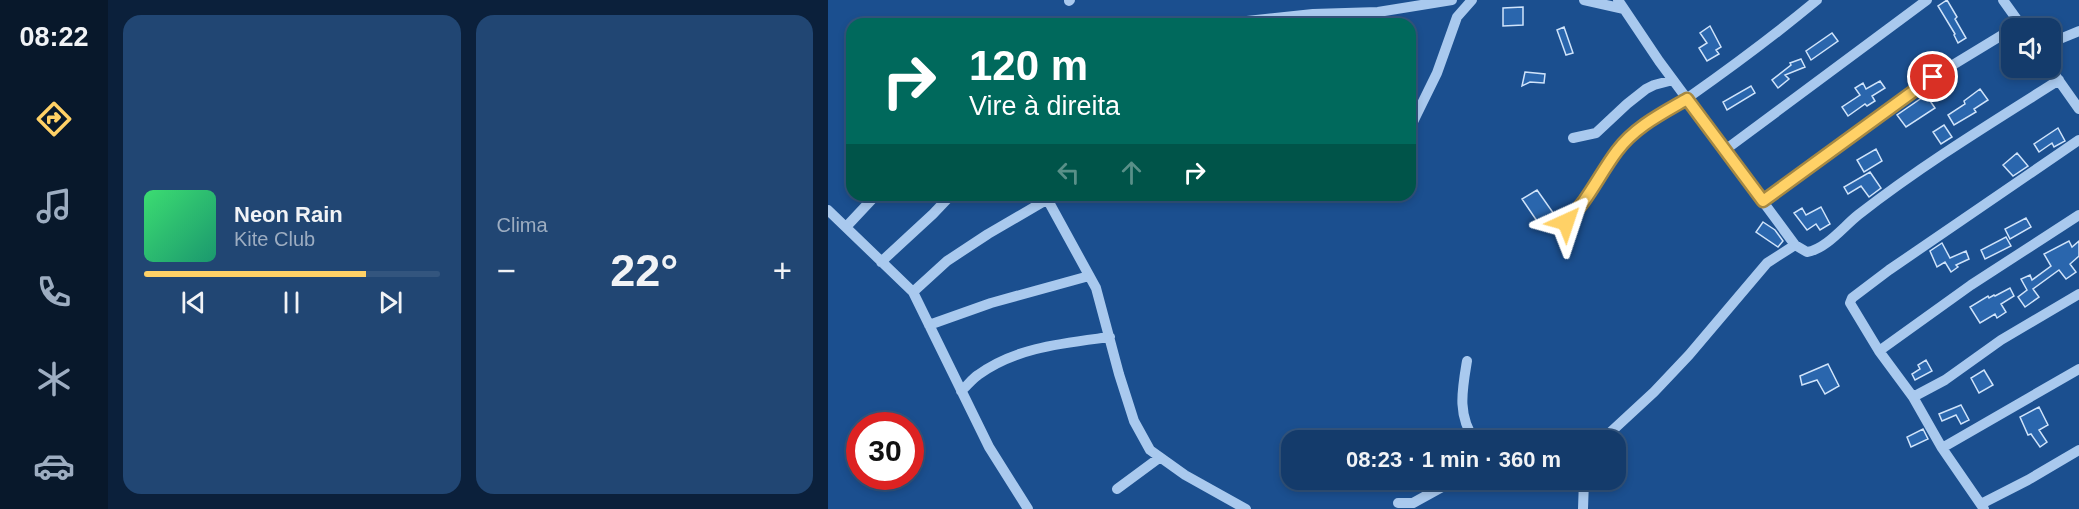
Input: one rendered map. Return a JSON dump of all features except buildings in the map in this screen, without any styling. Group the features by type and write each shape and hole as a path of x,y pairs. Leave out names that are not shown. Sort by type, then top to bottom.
{"street":[{"path":"1275,18 1378,12 1452,0"},
{"path":"1416,116 1437,73 1457,17 1473,0"},
{"path":"1584,0 1621,4 1673,80 1795,245 1807,252 1821,247 1859,215 1946,151 2059,80 2079,109"},
{"path":"1566,222 1581,208 1617,151 1633,133 1647,122 1687,99 1817,0"},
{"path":"1725,150 1927,0"},
{"path":"2004,0 2013,18"},
{"path":"2061,38 2079,31"},
{"path":"1763,201 1933,77 2001,37"},
{"path":"1573,138 1596,133 1646,89 1673,80"},
{"path":"2079,140 1889,270 1852,298 1850,303 1879,351 1913,397 1942,448 1983,506 2079,450"},
{"path":"846,227 870,201"},
{"path":"881,262 945,201"},
{"path":"913,292 947,261 1040,201"},
{"path":"1048,201 1096,288 1134,421 1150,450 1185,475 1246,509"},
{"path":"828,210 913,292 989,447 1028,509"},
{"path":"1879,351 1971,285 2079,215"},
{"path":"1613,430 1689,355 1767,263 1795,245"},
{"path":"928,325 991,303 1089,276"},
{"path":"1913,397 1946,380 2001,340 2079,294"},
{"path":"961,391 977,375 1013,356 1059,344 1110,337"},
{"path":"1467,361 1462,415 1467,430"},
{"path":"1942,448 2079,369"},
{"path":"1117,489 1159,458"},
{"path":"1398,503 1413,503 1437,490"},
{"path":"1583,509 1584,490"}],"route":[{"path":"1566,222 1581,208 1617,151 1633,133 1647,122 1687,99 1763,201 1933,77"}]}
